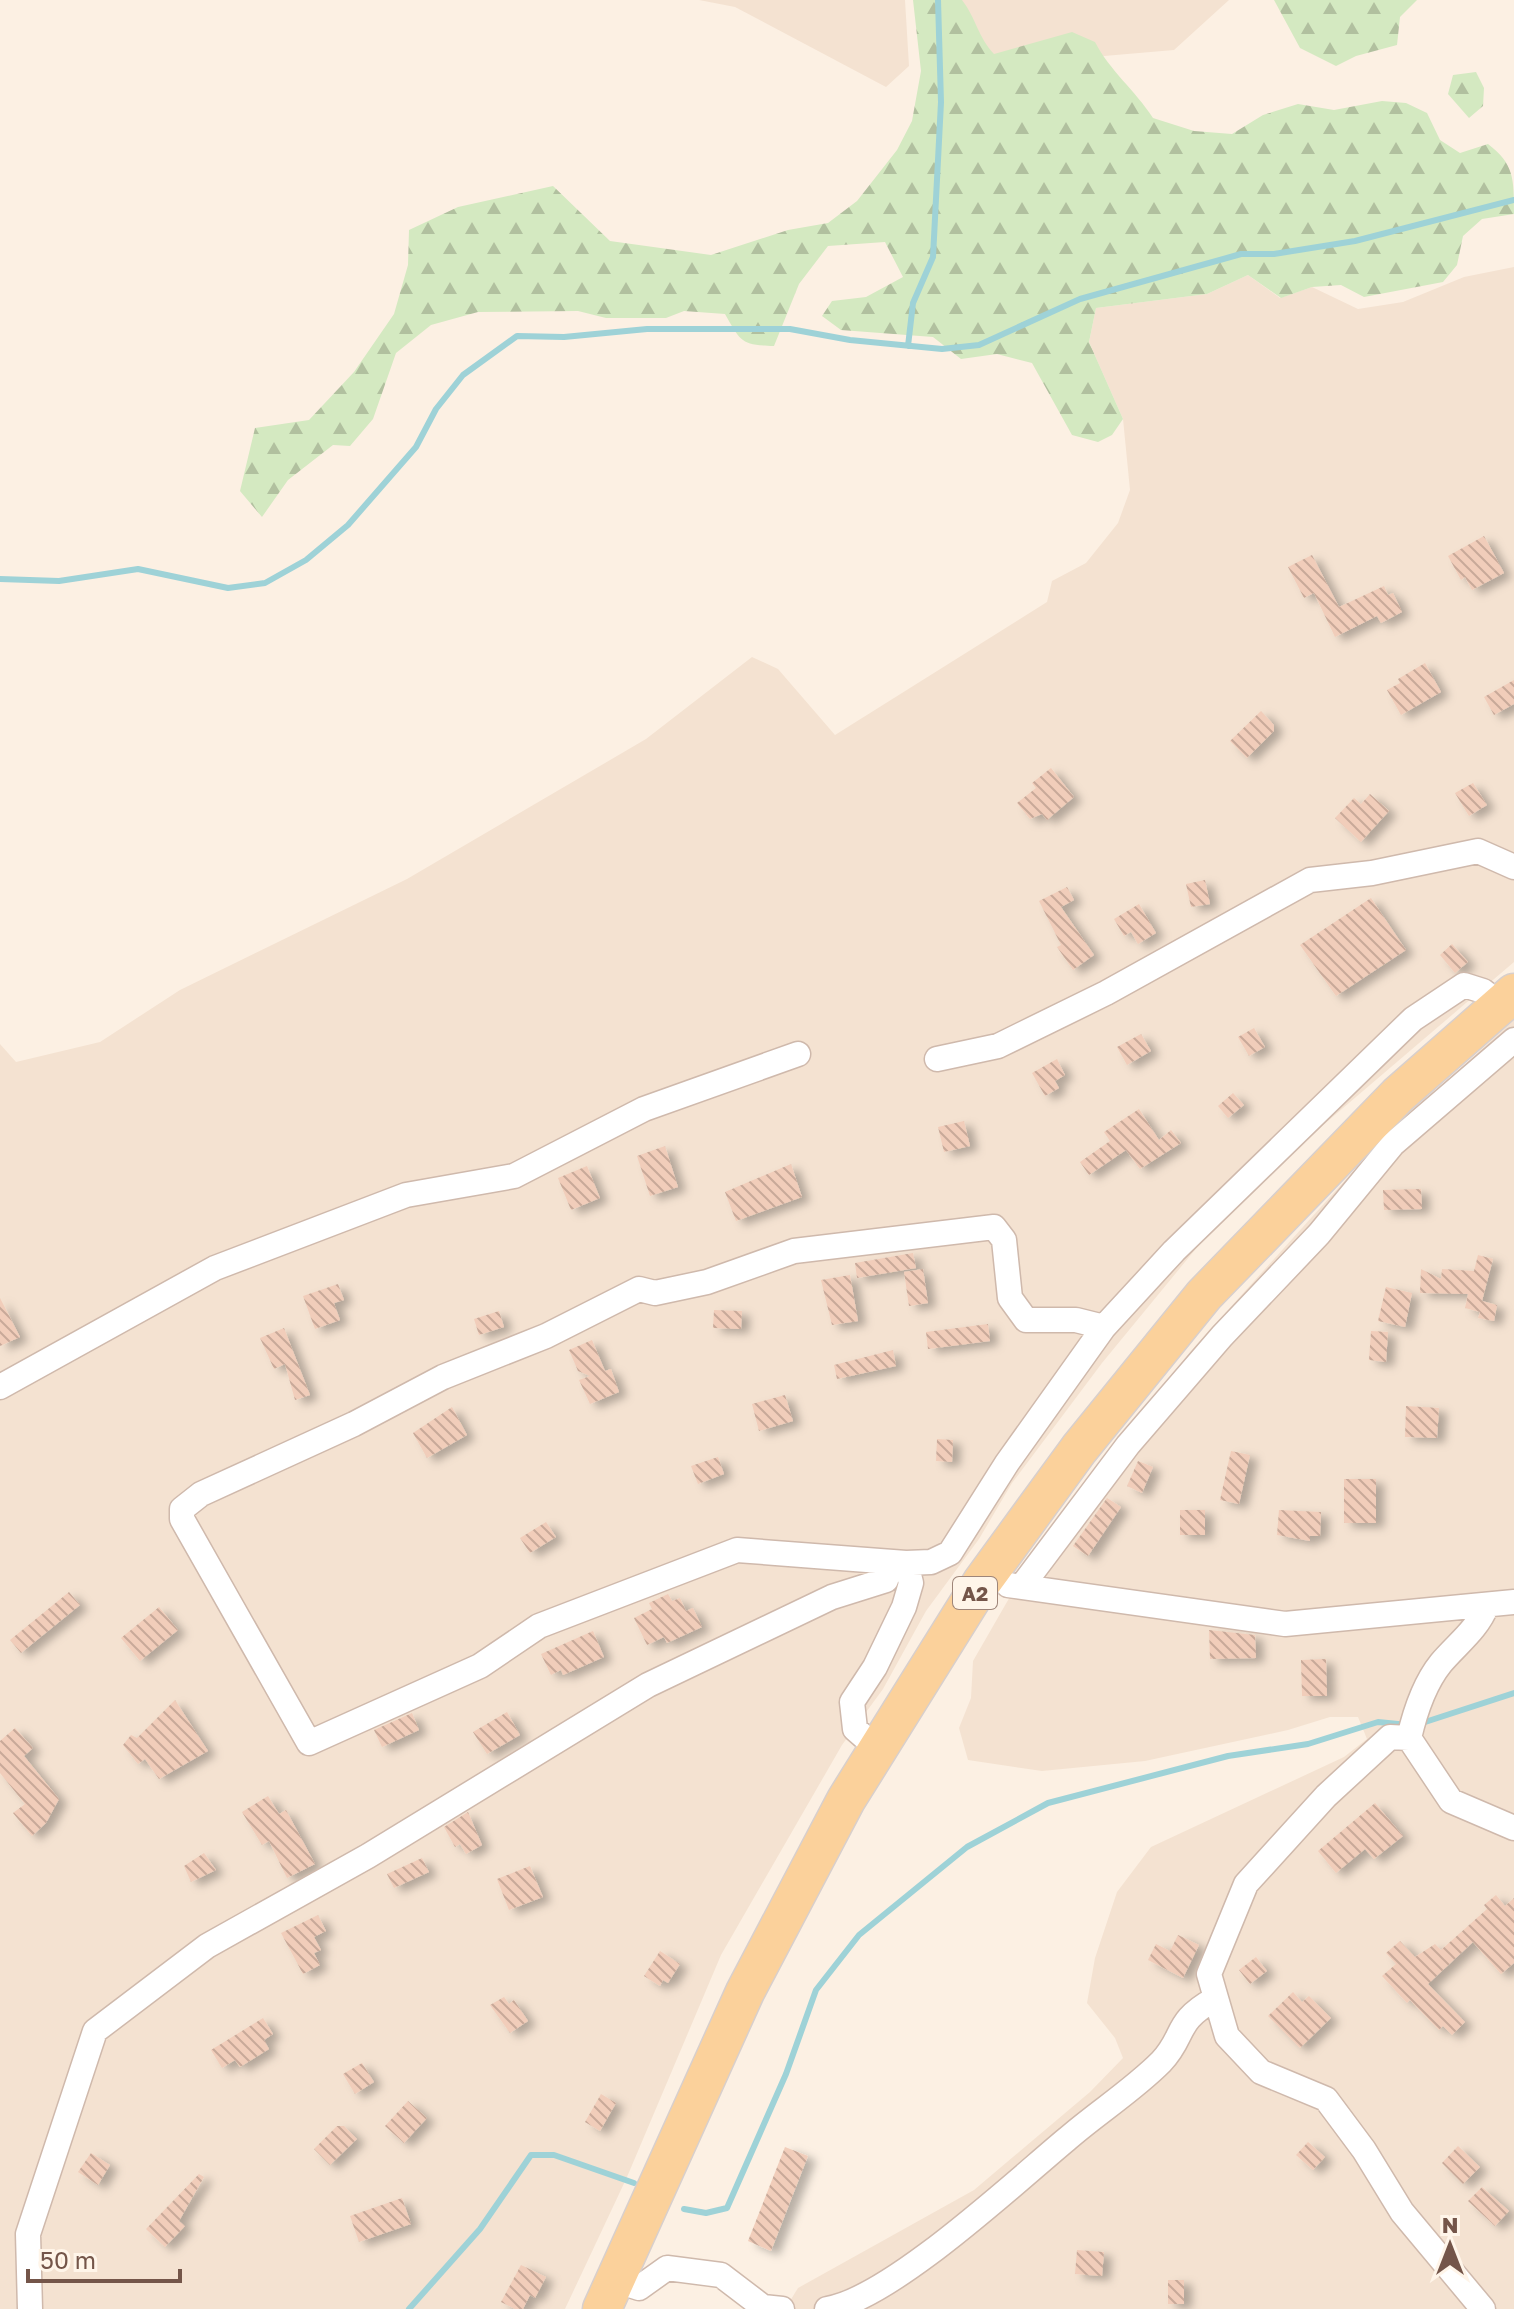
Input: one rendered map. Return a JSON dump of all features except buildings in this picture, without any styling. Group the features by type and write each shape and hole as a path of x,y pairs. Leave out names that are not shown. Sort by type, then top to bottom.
{"main road":[{"name":"A2","path":"608,2295 745,1992 846,1800 982,1582 1079,1449 1204,1295 1398,1095 1507,999"}],"street":[{"path":"937,1059 1011,1040 1106,993 1310,880 1372,873 1478,851 1514,867"},
{"path":"1104,1327 1076,1320 1026,1320 1010,1298 1004,1240 994,1227 794,1251 707,1282 655,1293 639,1289 546,1336 443,1377 354,1424 201,1494 182,1509 182,1519 309,1743 480,1666 539,1626 737,1550 899,1563 931,1562 950,1553 1007,1463 1104,1327 1174,1251 1413,1019 1464,985 1507,999"},
{"path":"1022,1586 1128,1445 1222,1336 1319,1234 1393,1144 1514,1040"},
{"path":"0,1387 215,1268 406,1195 514,1176 644,1109 798,1054"},
{"path":"878,1749 855,1729 852,1702 875,1667 904,1607 911,1583 899,1563"},
{"path":"30,2309 28,2234 95,2031 207,1946 368,1856 669,1673 832,1597 886,1580 899,1563"},
{"path":"982,1582 1285,1624 1514,1602"},
{"path":"1487,1605 1480,1623 1439,1665 1415,1710 1409,1738 1451,1801 1514,1828"},
{"path":"1409,1738 1390,1737 1326,1796 1246,1884 1209,1974 1227,2036 1261,2072 1326,2099 1402,2212 1483,2309"},
{"path":"827,2309 846,2306 937,2247 1069,2137 1104,2113 1164,2059 1192,2012 1215,1999"},
{"path":"608,2295 639,2288 667,2268 721,2275 763,2307 782,2309"}],"shaded area":[{"path":"699,0 905,0 909,66 886,87 735,7"},
{"path":"950,0 1229,0 1174,50 1034,62 982,60"},
{"path":"1514,267 1514,962 1322,1126 1208,1234 1102,1363 1012,1483 979,1539 926,1611 883,1689 842,1745 721,1955 627,2177 565,2309 0,2309 0,1044 16,1062 100,1042 180,990 407,879 646,739 752,657 778,669 835,735 1047,602 1052,581 1086,563 1118,523 1130,490 1123,419 1089,342 1096,308 1207,294 1248,275 1280,298 1312,287 1358,309 1403,302 1464,277"},
{"path":"1514,1020 1514,2309 785,2309 798,2288 974,2190 1090,2092 1123,2058 1115,2038 1087,2003 1095,1958 1117,1892 1151,1847 1344,1757 1367,1739 1358,1717 1330,1717 1288,1730 1145,1761 1042,1771 968,1760 959,1728 971,1698 973,1661 1046,1534 1190,1352 1385,1136"}],"green space":[{"path":"913,0 962,0 994,54 1072,32 1095,42 1153,118 1194,131 1232,134 1263,115 1298,104 1334,110 1382,101 1406,103 1427,113 1440,140 1460,153 1488,144 1497,151 1511,173 1514,214 1482,219 1463,236 1457,265 1443,282 1364,297 1341,285 1312,287 1281,298 1248,275 1207,294 1096,308 1089,342 1123,419 1112,435 1098,442 1072,435 1032,363 997,354 961,359 933,337 841,330 822,316 832,301 866,297 903,277 885,242 828,246 799,284 774,346 755,345 743,340 725,314 684,311 666,318 606,318 578,311 478,312 431,325 396,353 373,419 350,446 333,445 288,480 262,517 240,491 255,428 309,420 354,372 394,314 408,265 409,230 458,207 553,186 610,241 711,255 788,230 828,223 857,201 897,150 912,121 921,71"},
{"path":"1274,0 1417,0 1400,17 1397,45 1356,56 1336,66 1300,48"},
{"path":"1476,72 1484,88 1483,106 1469,118 1448,94 1453,75"}],"waterway":[{"path":"908,346 913,303 933,257 941,102 938,0"},
{"path":"0,579 59,581 138,569 228,588 265,583 306,560 348,525 416,447 436,409 463,375 517,336 564,337 647,329 790,329 850,340 942,349 979,345 1080,299 1241,254 1274,254 1355,241 1514,200"},
{"path":"1419,1724 1514,1693"},
{"path":"684,2209 706,2213 727,2208 786,2074 816,1990 859,1935 967,1847 1048,1803 1228,1756 1308,1744 1378,1722 1408,1725"},
{"path":"409,2309 480,2229 531,2155 554,2155 634,2183"}]}
